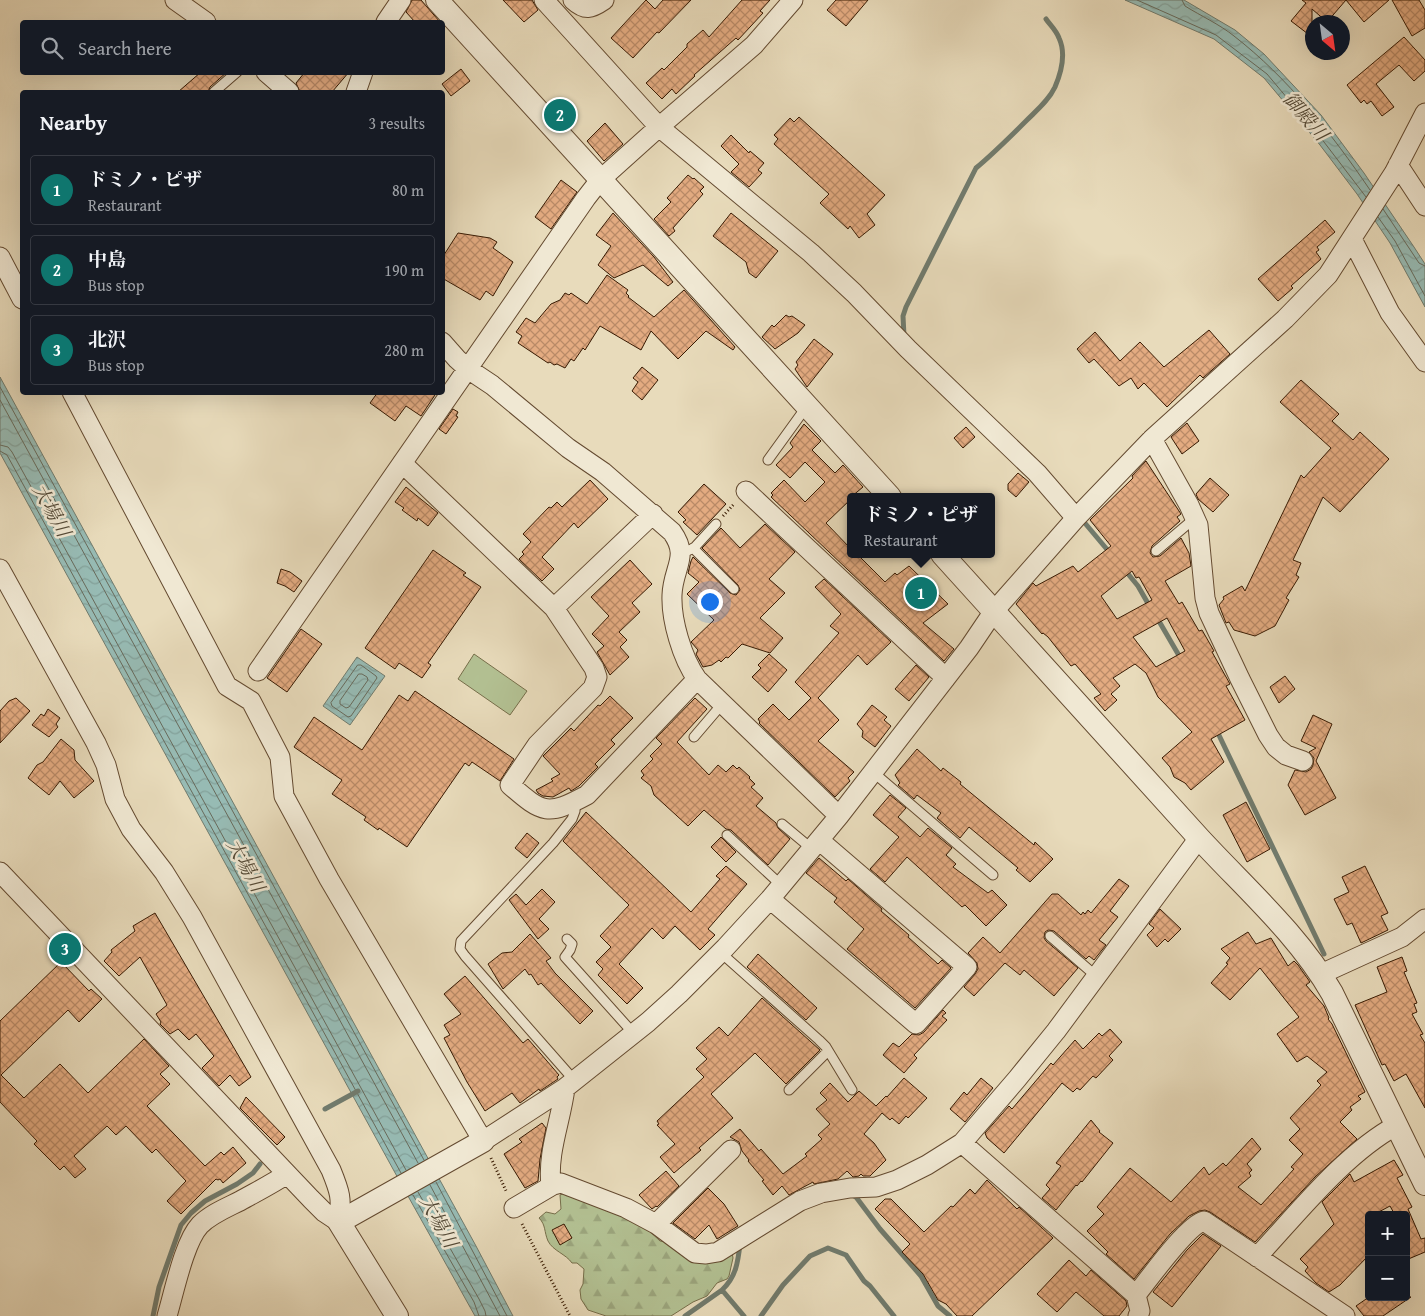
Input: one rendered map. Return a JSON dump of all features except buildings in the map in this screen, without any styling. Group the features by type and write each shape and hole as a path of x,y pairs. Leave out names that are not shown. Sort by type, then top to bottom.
{"street":[{"path":"175,0 203,20"},
{"path":"387,20 401,0"},
{"path":"437,0 886,493"},
{"path":"544,0 659,127 811,253 854,293 908,349 1037,473 1076,518"},
{"path":"573,0 586,8 593,7 604,0"},
{"path":"258,671 600,180 754,45 793,0"},
{"path":"269,75 287,90"},
{"path":"357,90 362,75"},
{"path":"339,1222 480,1142 569,1084 634,1034 679,994 776,892 839,816 969,648 994,611 1076,518 1152,439 1285,319 1328,275 1396,169 1425,113"},
{"path":"1396,169 1425,206"},
{"path":"1355,234 1390,313 1425,362"},
{"path":"0,257 20,295"},
{"path":"445,346 457,360 568,448 603,472 672,532 687,550 674,575 672,613 690,669 839,816"},
{"path":"74,395 226,686 251,701 280,757 284,796 329,879 480,1142"},
{"path":"1152,439 1194,518 1199,533 1205,598 1210,613 1276,748 1286,755 1302,761"},
{"path":"402,463 554,608 594,668 597,677 593,688 538,745 510,784 538,807 545,810 555,809 587,795 612,771 698,678"},
{"path":"746,491 946,678"},
{"path":"554,608 653,514"},
{"path":"946,558 1199,838 1302,948 1322,974 1425,1184"},
{"path":"0,569 96,743 106,765 115,799 131,829 164,872 192,917 331,1170 340,1194 339,1222"},
{"path":"514,1208 551,1186 561,1183 626,1208 656,1224 695,1253 706,1254 718,1252 800,1201 820,1193 876,1186 896,1180 927,1165 962,1143 1028,1066 1199,838"},
{"path":"776,892 916,1024 967,967 816,844"},
{"path":"3,882 324,1212 339,1222 397,1316"},
{"path":"1322,974 1402,937 1425,919"},
{"path":"551,1186 550,1162 569,1084"},
{"path":"1257,1257 1347,1162 1368,1143 1396,1125"},
{"path":"962,1143 1136,1295 1140,1311 1138,1316"},
{"path":"656,1224 731,1150"},
{"path":"167,1316 186,1252 195,1232 201,1224 218,1212 268,1187 287,1174"},
{"path":"1136,1295 1181,1240 1198,1223 1204,1221 1345,1316"}],"lane":[{"path":"216,90 234,75"},
{"path":"768,460 807,406"},
{"path":"1156,551 1194,518"},
{"path":"716,524 687,550 734,589"},
{"path":"694,737 723,703"},
{"path":"873,772 993,875"},
{"path":"569,1084 461,952 459,946 480,919 553,842 572,819 575,811 575,801"},
{"path":"782,824 816,844"},
{"path":"727,835 776,892"},
{"path":"1050,936 1096,976"},
{"path":"567,939 572,944 565,957 634,1034"},
{"path":"720,952 819,1040 852,1090"},
{"path":"789,1090 828,1052"}],"path":[{"path":"480,1142 570,1316"}],"green space":[{"path":"474,654 527,691 510,715 458,679"},
{"path":"567,1192 642,1224 660,1241 732,1252 733,1258 729,1276 727,1279 717,1283 707,1296 693,1302 671,1316 606,1316 588,1310 581,1299 580,1290 583,1284 584,1269 577,1263 572,1263 550,1244 543,1223 539,1218 546,1212 555,1214 561,1209 560,1195"}],"water":[{"name":"御殿川","path":"1125,0 1184,0 1235,30 1264,54 1321,115 1364,173 1425,264 1425,307 1390,243 1357,194 1320,145 1264,78 1214,39"},
{"name":"大場川","path":"0,377 513,1316 475,1316 0,453"},
{"path":"357,657 385,676 350,725 323,706"}],"waterway":[{"path":"904,336 903,316 906,307 976,168 1039,109 1055,87 1061,69 1062,50 1058,35 1046,19"},
{"path":"1084,522 1110,553"},
{"path":"1124,569 1138,586 1150,607"},
{"path":"1156,616 1181,659"},
{"path":"1216,729 1324,954"},
{"path":"325,1109 358,1091"},
{"path":"153,1316 159,1287 181,1225 205,1201 237,1184 253,1173 260,1164"},
{"path":"852,1195 856,1197 880,1229 921,1276 938,1306 950,1316"},
{"path":"722,1290 733,1274 740,1244"},
{"path":"761,1316 783,1285 810,1256 828,1248 846,1255 864,1281 894,1316"},
{"path":"685,1316 722,1290 744,1316"}],"place":[{"name":"中島","path":"560,115"},
{"name":"ドミノ・ピザ","path":"921,593"},
{"name":"北沢","path":"65,949"}]}
